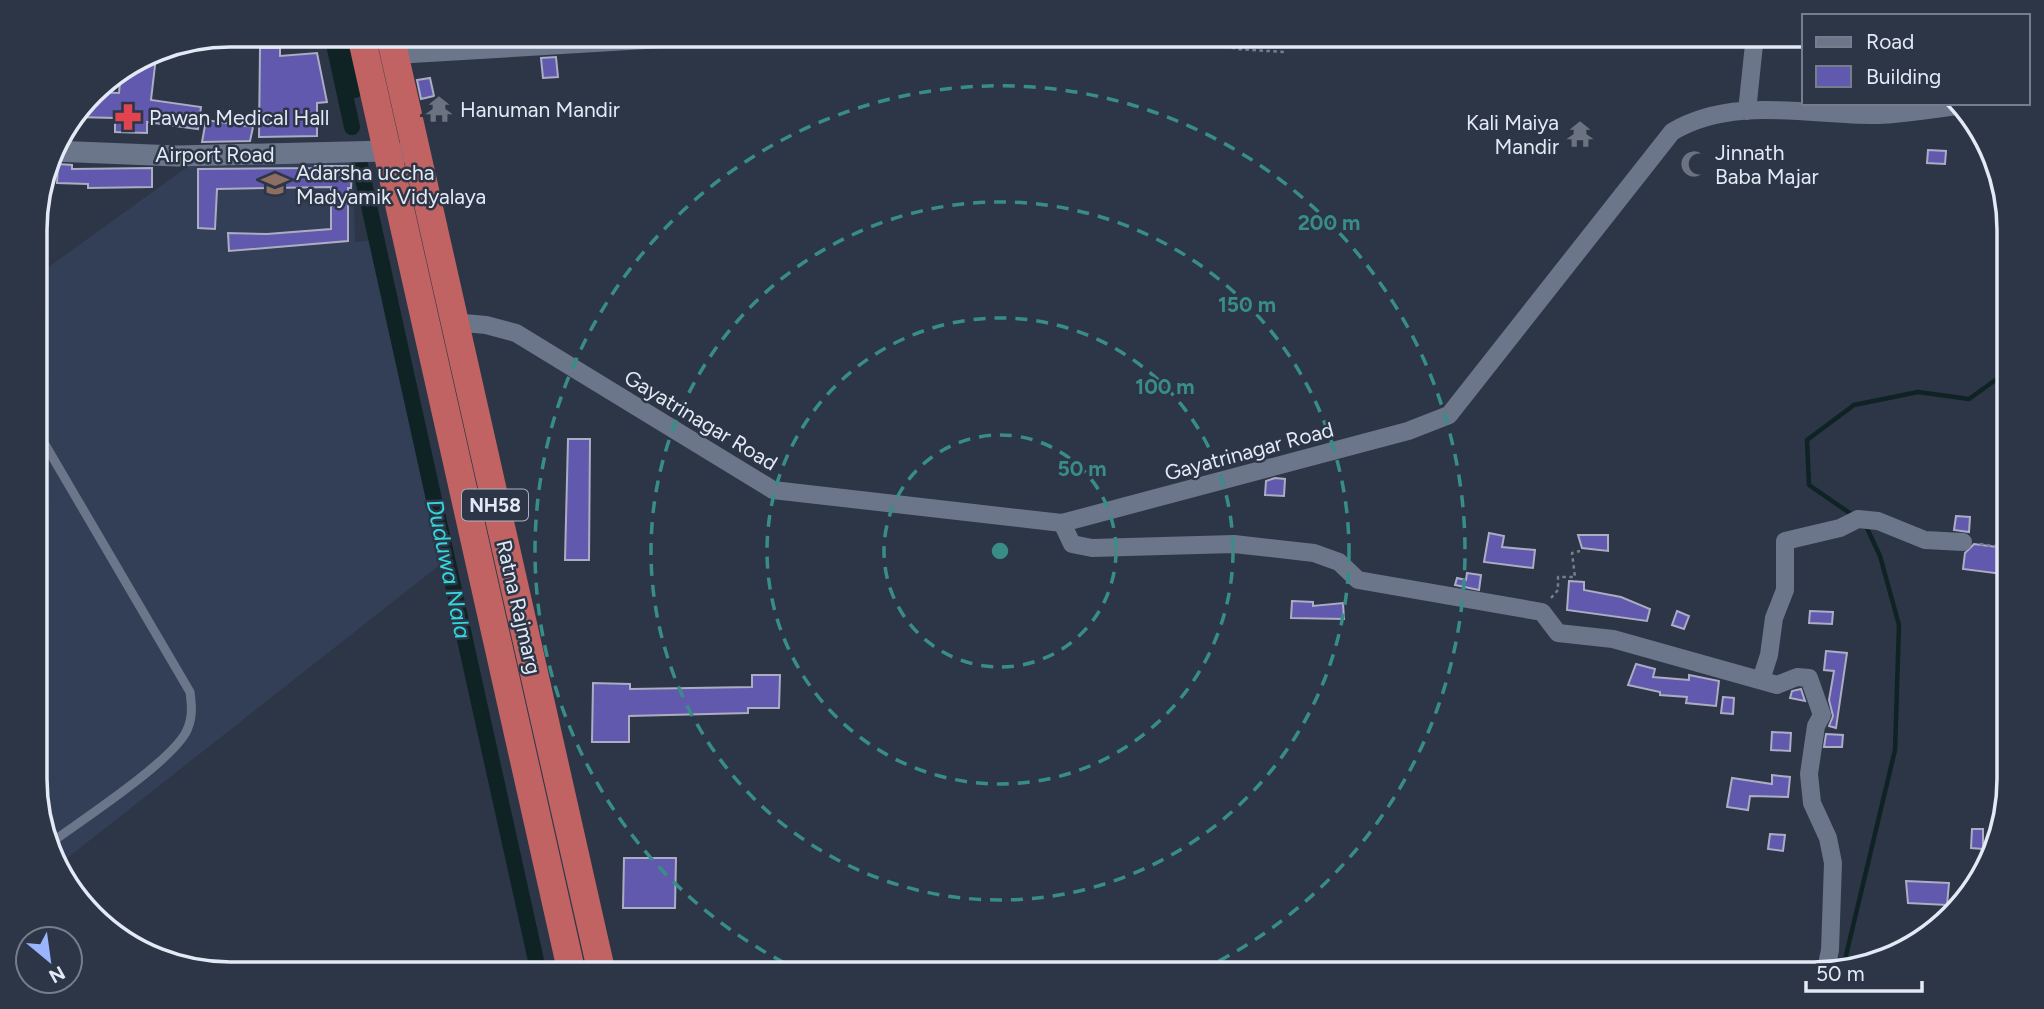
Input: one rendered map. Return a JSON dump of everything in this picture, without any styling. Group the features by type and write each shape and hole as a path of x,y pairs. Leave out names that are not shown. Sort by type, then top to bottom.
{"highway":[{"name":"Ratna Rajmarg","path":"364,47 569,962"},
{"name":"Ratna Rajmarg","path":"393,47 453,322 599,962"}],"street":[{"path":"1747,111 1754,47"},
{"name":"Gayatrinagar Road","path":"453,322 486,325 516,333 774,490 1062,523 1408,431 1449,415 1672,132 1694,118 1722,111 1879,115 1948,107"},
{"name":"Airport Road","path":"65,152 177,156 387,151 418,158"},
{"path":"1761,680 1769,655 1774,618 1785,590 1785,541 1840,528 1858,519 1878,521 1925,540 1963,542"},
{"path":"1062,523 1072,544 1092,548 1234,544 1314,553 1339,562 1357,580 1540,612 1558,633 1613,639 1777,685 1797,677 1809,678 1822,715 1816,726 1809,774 1812,803 1828,838 1833,863 1828,961"}],"lane":[{"path":"48,449 191,692 192,715 185,734 168,753 57,838"}],"path":[{"path":"1229,47 1236,50 1284,52"},
{"path":"1963,542 1997,547"},
{"path":"1540,612 1558,590 1558,577 1575,577 1572,553 1580,551"}],"shaded area":[{"path":"197,160 353,160 355,242 373,240 446,560 66,859 53,826 47,779 48,267"}],"building":[{"path":"260,48 280,48 280,56 317,53 327,102 317,103 317,136 259,137"},
{"path":"556,57 558,77 543,78 541,58"},
{"path":"155,63 151,100 201,107 198,129 147,122 147,133 115,132 115,118 87,117 110,93 119,93 120,85"},
{"path":"430,78 434,96 421,99 417,80"},
{"path":"206,120 253,127 250,141 202,142"},
{"name":"Kali Maiya Mandir","path":"1574,127 1588,129 1585,142 1571,139"},
{"path":"1928,150 1946,151 1945,164 1927,163"},
{"path":"60,164 72,165 72,169 152,168 152,187 88,188 88,184 57,183"},
{"path":"352,166 351,188 348,188 348,241 229,251 228,233 267,234 331,229 331,187 217,189 215,229 198,228 198,169"},
{"path":"568,439 590,439 589,560 565,560"},
{"path":"1285,479 1284,496 1265,495 1266,481"},
{"path":"1956,516 1970,517 1969,532 1954,530"},
{"path":"1489,533 1504,536 1502,547 1535,550 1533,568 1484,562"},
{"path":"1578,535 1608,535 1608,551 1582,548"},
{"path":"1974,544 1997,547 1997,573 1963,569 1965,553"},
{"path":"1467,573 1481,575 1479,590 1455,585 1457,578 1466,580"},
{"path":"1569,581 1584,582 1584,590 1621,597 1650,609 1647,621 1567,610"},
{"path":"1292,601 1313,602 1313,606 1343,603 1344,619 1291,618"},
{"path":"1677,611 1689,616 1684,629 1672,625"},
{"path":"1810,611 1833,612 1832,624 1809,623"},
{"path":"1826,651 1847,653 1836,728 1829,726 1833,716 1829,700 1834,671 1824,670"},
{"path":"1636,664 1655,669 1653,677 1689,680 1689,675 1719,681 1716,706 1686,703 1687,697 1660,695 1660,692 1628,685"},
{"path":"752,675 780,675 779,708 748,708 748,713 629,716 629,742 592,742 593,683 630,684 630,689 752,687"},
{"path":"1801,689 1805,701 1790,698 1792,691"},
{"path":"1723,697 1734,698 1733,714 1721,713"},
{"path":"1772,732 1791,733 1790,751 1771,750"},
{"path":"1826,734 1843,735 1842,747 1824,747"},
{"path":"1772,775 1790,777 1788,797 1750,796 1748,810 1727,807 1732,778 1772,784"},
{"path":"1972,829 1983,829 1983,849 1971,848"},
{"path":"1770,834 1785,835 1783,851 1768,849"},
{"path":"624,858 676,858 675,908 623,908"},
{"path":"1906,881 1949,883 1945,905 1908,903"}],"waterway":[{"name":"Duduwa Nala","path":"335,47 352,127"},
{"path":"345,47 355,90"},
{"name":"Duduwa Nala","path":"360,165 536,962"},
{"path":"1854,516 1809,485 1807,440 1854,405 1918,392 1969,399 1997,379"},
{"path":"1845,959 1895,750 1899,625 1880,556 1866,526"}],"place":[{"name":"Hanuman Mandir","path":"439,109"},
{"name":"Pawan Medical Hall","path":"128,117"},
{"name":"Kali Maiya Mandir","path":"1580,134"},
{"name":"Jinnath Baba Majar","path":"1694,164"},
{"name":"Adarsha uccha Madyamik Vidyalaya","path":"275,184"}]}
